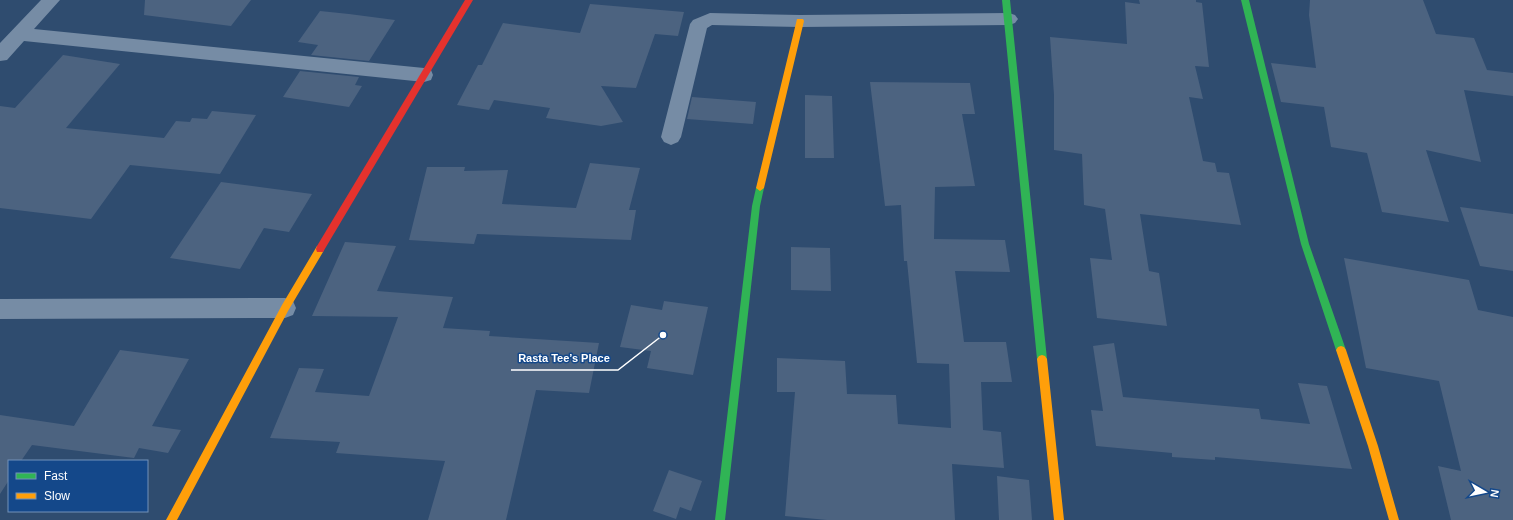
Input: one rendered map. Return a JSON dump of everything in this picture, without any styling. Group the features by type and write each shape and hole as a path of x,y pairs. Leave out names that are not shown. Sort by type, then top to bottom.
{"street":[{"path":"0,55 51,0"},
{"path":"170,520 284,308 468,0"},
{"path":"1006,0 1050,447 1059,520"},
{"path":"1245,0 1305,244 1373,446 1394,520"},
{"path":"671,137 699,24 710,18 800,21 1009,19"},
{"path":"720,520 756,206 800,21"},
{"path":"20,34 424,75"},
{"path":"0,309 284,308"}],"building":[{"path":"145,0 251,0 231,26 144,15"},
{"path":"1139,0 1196,0 1196,2 1202,3 1209,67 1195,66 1203,99 1189,97 1203,161 1215,163 1217,172 1229,173 1241,225 1140,214 1149,271 1159,273 1167,326 1097,318 1090,258 1112,260 1105,209 1084,205 1082,154 1054,150 1054,95 1050,37 1127,44 1125,2 1140,4"},
{"path":"1310,0 1423,0 1436,34 1474,38 1487,70 1513,73 1513,96 1464,90 1481,162 1426,150 1449,222 1382,212 1367,153 1331,147 1324,107 1281,102 1271,63 1316,68 1309,15"},
{"path":"590,4 684,12 678,36 655,34 636,88 601,86 623,122 601,126 546,118 550,108 494,100 489,110 457,105 478,65 482,65 503,23 580,33"},
{"path":"320,11 395,20 369,61 311,55 318,45 298,42"},
{"path":"63,55 120,64 66,128 164,138 176,121 190,122 192,118 207,119 212,111 256,115 220,174 130,165 91,219 0,208 0,106 15,108"},
{"path":"300,71 359,77 355,85 362,86 349,107 283,97"},
{"path":"870,82 970,83 975,114 962,114 975,186 935,187 934,239 1005,240 1010,272 955,271 964,342 1006,342 1012,382 981,382 983,430 1001,432 1004,468 952,464 955,520 827,520 785,516 795,392 777,392 777,358 845,361 847,394 896,395 898,424 951,428 949,364 917,363 907,261 904,261 901,205 885,206"},
{"path":"805,95 832,96 834,158 805,158"},
{"path":"692,97 756,102 753,124 687,119"},
{"path":"590,163 640,168 629,210 636,210 631,240 477,234 474,244 409,240 427,167 465,167 464,171 508,170 502,204 576,208"},
{"path":"221,182 312,194 289,232 264,228 240,269 170,258"},
{"path":"1460,207 1513,214 1513,271 1480,266"},
{"path":"345,242 396,246 377,291 453,297 443,328 490,331 489,336 599,343 589,393 536,390 506,520 428,520 445,461 336,453 340,442 270,438 299,368 324,369 315,392 369,396 398,317 312,316"},
{"path":"791,247 830,248 831,291 791,290"},
{"path":"1344,258 1469,280 1478,310 1513,317 1513,520 1451,520 1438,466 1461,471 1439,381 1366,368"},
{"path":"664,301 708,307 693,375 647,368 651,351 620,347 631,305 662,310"},
{"path":"1114,343 1123,397 1259,409 1261,419 1310,424 1298,383 1327,386 1352,469 1215,457 1215,460 1172,457 1172,453 1096,446 1091,410 1103,411 1093,346"},
{"path":"120,350 189,359 152,426 181,430 168,453 139,448 134,458 32,445 22,460 8,460 8,482 0,494 0,415 74,426"},
{"path":"669,470 702,481 691,511 680,507 676,519 653,511"},
{"path":"997,476 1029,480 1032,520 999,520"}],"traffic: fast":[{"path":"1006,0 1042,359"},
{"path":"1245,0 1305,244 1341,350"},
{"path":"720,520 756,206 760,188"}],"traffic: slow":[{"path":"760,188 800,21"},
{"path":"171,520 285,308 320,249"},
{"path":"1341,350 1373,446 1394,520"},
{"path":"1042,359 1059,520"}],"traffic: jam":[{"path":"320,249 469,0"}],"place":[{"name":"Rasta Tee’s Place","path":"663,335"}]}
